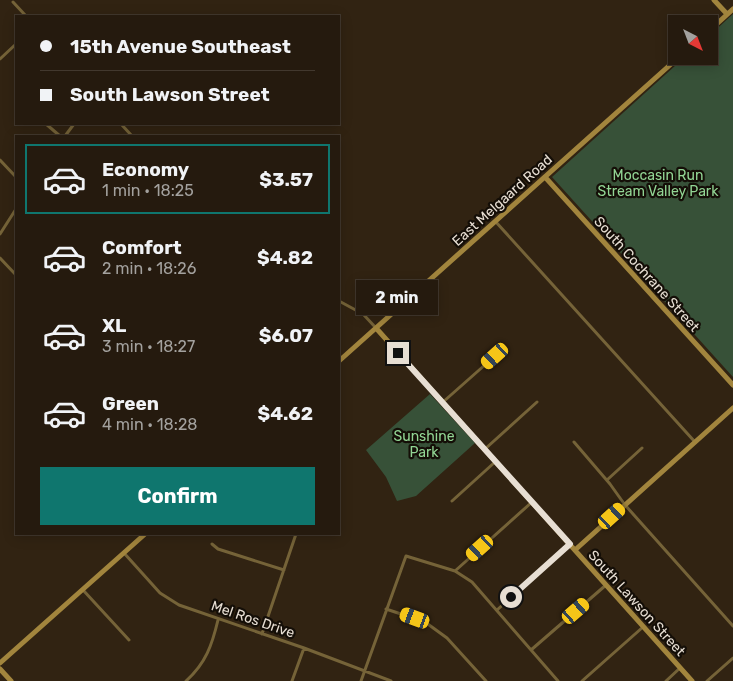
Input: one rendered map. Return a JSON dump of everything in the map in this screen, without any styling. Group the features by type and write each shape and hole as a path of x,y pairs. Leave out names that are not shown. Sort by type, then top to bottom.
{"street":[{"path":"714,0 727,14"},
{"path":"13,2 25,15"},
{"path":"718,22 733,9"},
{"path":"0,59 15,45"},
{"name":"East Melgaard Road","path":"340,360 670,65"},
{"path":"47,125 59,135"},
{"path":"122,125 131,135"},
{"path":"0,160 15,176"},
{"name":"South Cochrane Street","path":"545,177 733,385"},
{"path":"0,234 15,211"},
{"path":"495,221 695,442"},
{"path":"0,258 15,274"},
{"name":"South Lawson Street","path":"340,302 363,314 376,328 692,681"},
{"path":"443,403 495,356"},
{"path":"485,449 537,402"},
{"path":"574,550 733,408"},
{"path":"574,442 607,480 625,505 733,626"},
{"path":"607,480 642,448"},
{"path":"452,501 496,461"},
{"path":"455,571 532,502"},
{"path":"0,663 144,535"},
{"path":"262,634 296,535"},
{"path":"212,544 218,549 284,570"},
{"path":"497,610 570,544"},
{"name":"Mel Ros Drive","path":"124,553 168,600 218,620 304,648 391,681"},
{"path":"361,681 406,556 455,571 472,582 558,681"},
{"path":"531,650 606,585"},
{"path":"83,590 129,640"},
{"path":"386,609 425,622 447,638 486,681"},
{"path":"186,681 203,662 213,643 218,620"},
{"path":"582,681 643,627"},
{"path":"292,681 304,648"},
{"path":"707,681 733,658"},
{"path":"666,681 681,668"},
{"path":"0,669 11,681"}],"green space":[{"name":"Moccasin Run Stream Valley Park","path":"733,14 733,377 552,177 676,65 718,65 718,28"},
{"name":"Sunshine Park","path":"430,394 475,443 416,496 397,501 386,477 366,450"}],"route":[{"path":"398,353 570,544 511,597"}]}
